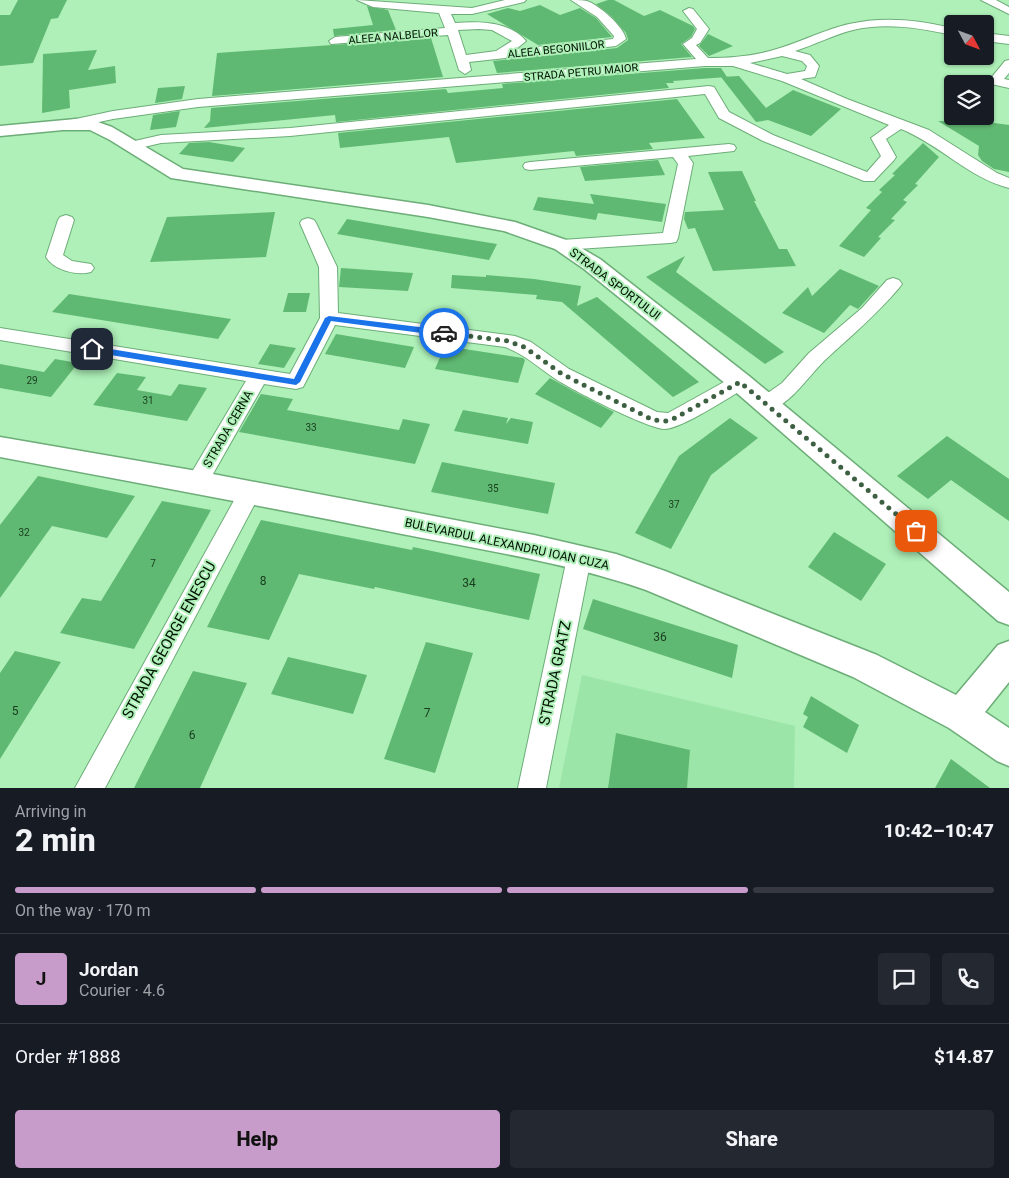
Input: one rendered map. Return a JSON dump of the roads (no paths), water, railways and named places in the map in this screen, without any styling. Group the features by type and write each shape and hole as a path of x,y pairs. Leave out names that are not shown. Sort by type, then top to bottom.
{"main road":[{"name":"STRADA PETRU MAIOR","path":"0,131 62,126 105,131"},
{"name":"STRADA SPORTULUI","path":"105,131 164,168 193,178 328,195 508,226 562,245 592,264 740,382 1009,611"},
{"name":"BULEVARDUL ALEXANDRU IOAN CUZA","path":"0,447 250,492 616,567 654,580 829,650 896,681 961,716 1009,749"},
{"path":"961,716 1009,656"}],"street":[{"name":"ALEEA NALBELOR","path":"363,0 373,4 472,11 520,0"},
{"name":"ALEEA BEGONIILOR","path":"461,59 606,44 620,39 620,36 609,21 588,5 577,0"},
{"path":"988,0 1009,11"},
{"path":"443,10 452,29 468,81"},
{"path":"689,11 703,29 696,40 689,44 705,62"},
{"path":"734,62 782,52 851,27 884,23 928,26 944,29"},
{"name":"ALEEA NALBELOR","path":"335,41 452,29 478,24 498,27 520,41 498,55"},
{"path":"994,38 1009,40"},
{"path":"782,52 806,58 813,66 810,74 787,78"},
{"name":"STRADA PETRU MAIOR","path":"62,126 128,111 198,103 705,62 734,62 787,78 924,134 992,176 1009,183"},
{"path":"1009,64 996,80 1009,84"},
{"path":"131,146 161,139 290,132 709,90 724,115 768,138 868,178 889,156 878,138 900,124"},
{"path":"105,131 110,123 128,111"},
{"path":"530,166 728,148"},
{"path":"562,245 670,238 686,162 676,152"},
{"path":"66,220 54,257 68,266 85,268"},
{"path":"308,223 328,267 329,318 508,341 524,347 562,374 653,420 666,421 675,418 740,382"},
{"path":"766,404 789,388 816,358 868,312 893,284"},
{"name":"STRADA CERNA","path":"0,334 296,382 329,318"},
{"name":"STRADA CERNA","path":"197,482 259,376"},
{"name":"STRADA GEORGE ENESCU","path":"88,788 250,492"},
{"name":"STRADA GRATZ","path":"532,788 579,558"}]}
